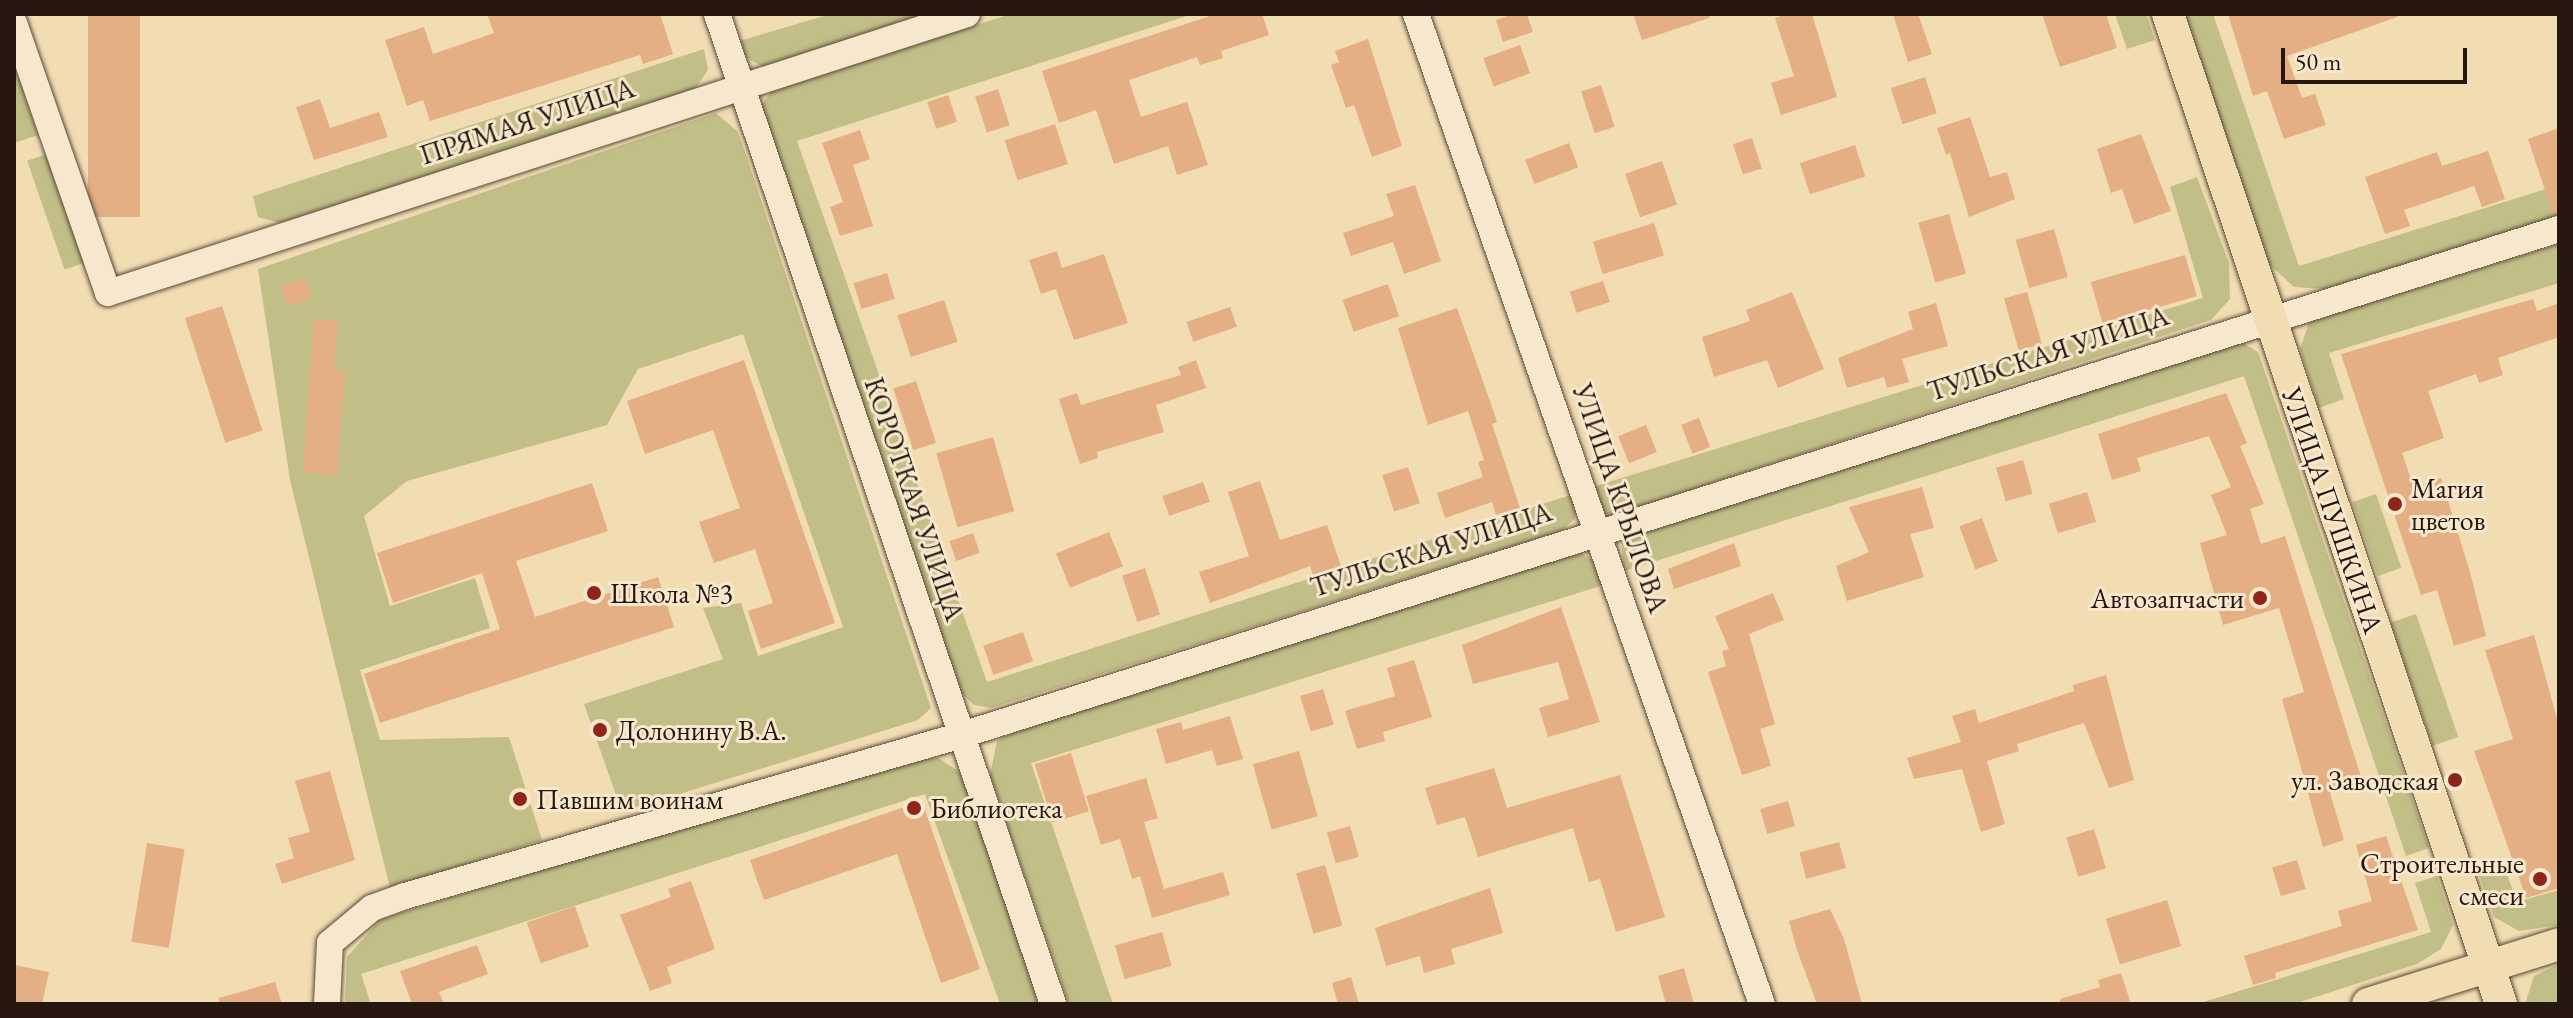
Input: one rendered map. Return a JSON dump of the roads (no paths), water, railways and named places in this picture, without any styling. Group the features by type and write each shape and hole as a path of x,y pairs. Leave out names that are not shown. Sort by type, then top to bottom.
{"main road":[{"name":"УЛИЦА ПУШКИНА","path":"2168,14 2501,1004"},
{"path":"2368,1004 2559,944"}],"street":[{"name":"КОРОТКАЯ УЛИЦА","path":"717,14 1053,1004"},
{"name":"ПРЯМАЯ УЛИЦА","path":"14,23 108,293 741,83 967,14"},
{"name":"УЛИЦА КРЫЛОВА","path":"1416,14 1600,529 1762,1004"},
{"name":"ТУЛЬСКАЯ УЛИЦА","path":"327,1004 330,943 372,908 447,882 962,735 2268,317 2559,229"}],"place":[{"name":"Магия цветов","path":"2395,504"},
{"name":"Школа №3","path":"594,593"},
{"name":"Автозапчасти","path":"2260,598"},
{"name":"Долонину В.А.","path":"600,730"},
{"name":"ул. Заводская","path":"2455,780"},
{"name":"Павшим воинам","path":"520,799"},
{"name":"Библиотека","path":"914,808"},
{"name":"Строительные смеси","path":"2540,879"}]}
